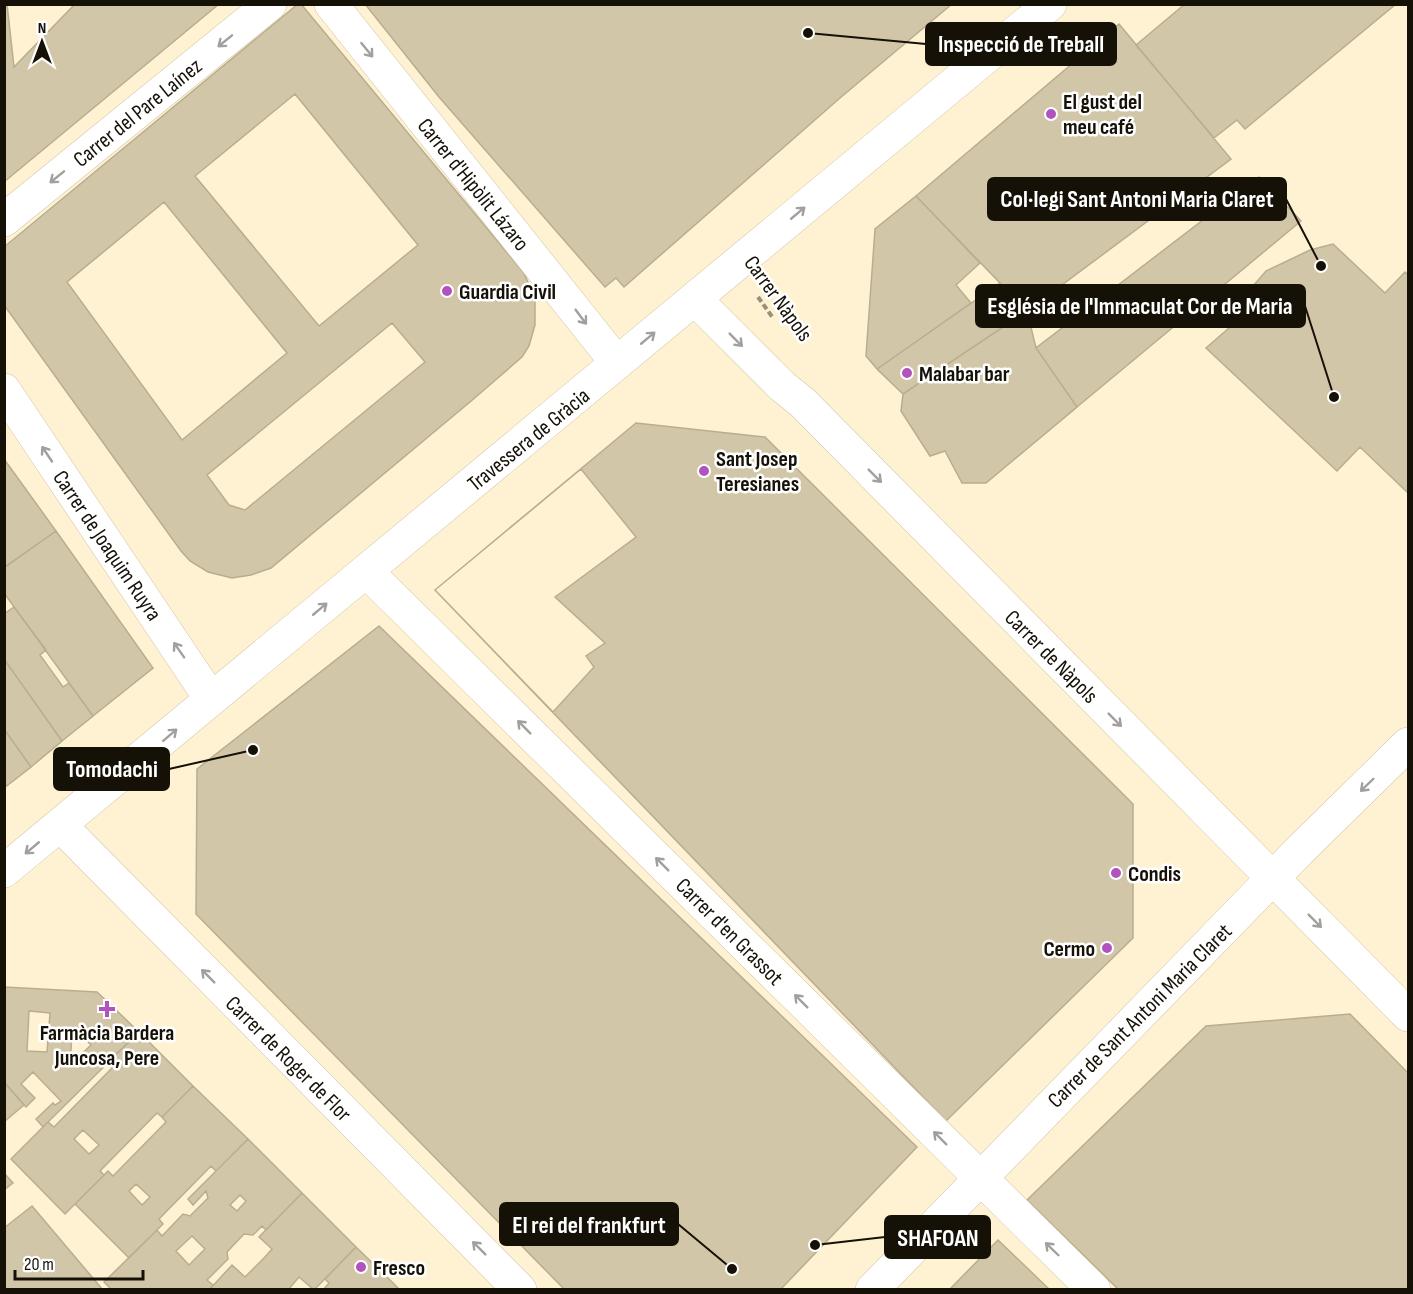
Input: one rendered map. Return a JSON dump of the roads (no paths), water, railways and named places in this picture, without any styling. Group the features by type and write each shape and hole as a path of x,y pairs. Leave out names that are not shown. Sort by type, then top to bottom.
{"street":[{"name":"Carrer del Pare Laínez","path":"4,220 270,4"},
{"name":"Carrer d'Hipòlit Lázaro","path":"331,4 617,363"},
{"name":"Travessera de Gràcia","path":"4,872 1050,4"},
{"name":"Carrer de Nàpols","path":"695,299 782,386 803,403 1408,1015"},
{"name":"Carrer de Joaquim Ruyra","path":"4,390 211,699"},
{"name":"Carrer d'en Grassot","path":"367,572 1094,1290"},
{"name":"Carrer de Sant Antoni Maria Claret","path":"872,1290 981,1179 1026,1129 1408,744"},
{"name":"Carrer de Roger de Flor","path":"60,825 520,1290"}],"place":[{"name":"Inspecció de Treball","path":"808,33"},
{"name":"El gust del meu café","path":"1051,114"},
{"name":"Col·legi Sant Antoni Maria Claret","path":"1321,266"},
{"name":"Guardia Civil","path":"447,291"},
{"name":"Malabar bar","path":"907,373"},
{"name":"Església de l'Immaculat Cor de Maria","path":"1334,397"},
{"name":"Sant Josep Teresianes","path":"704,471"},
{"name":"Tomodachi","path":"253,750"},
{"name":"Condis","path":"1116,873"},
{"name":"Cermo","path":"1107,948"},
{"name":"Farmàcia Bardera Juncosa, Pere","path":"107,1009"},
{"name":"SHAFOAN","path":"815,1245"},
{"name":"Fresco","path":"361,1267"},
{"name":"El rei del frankfurt","path":"732,1269"}]}
